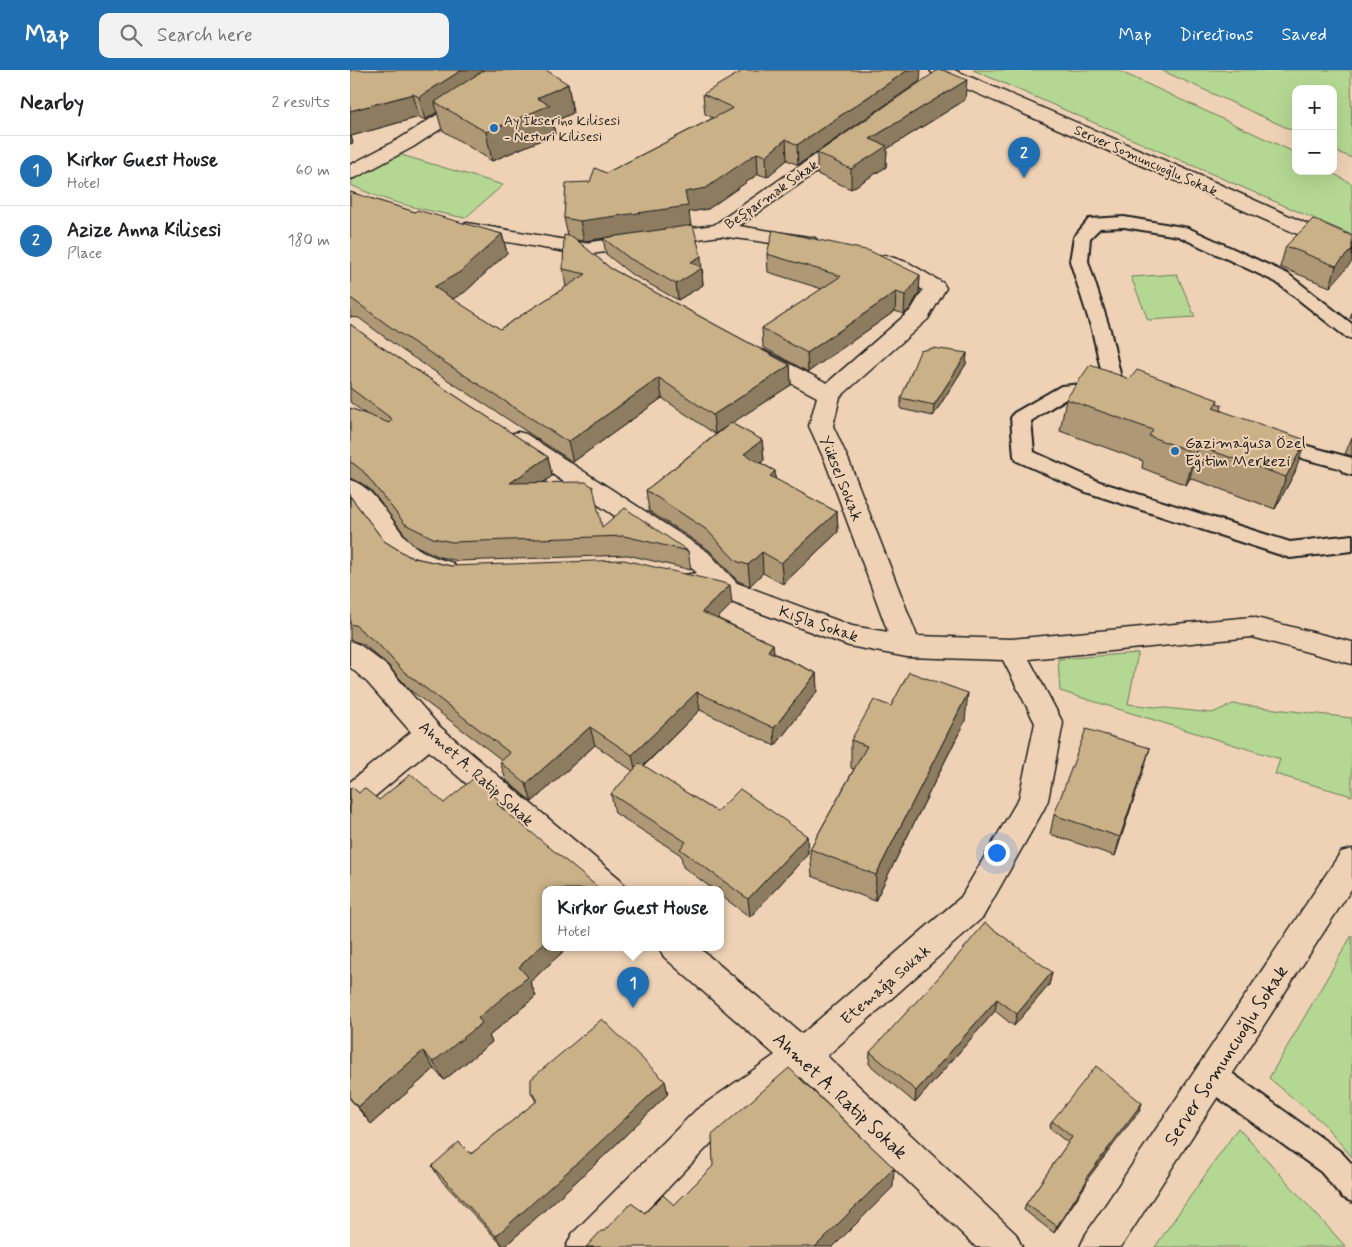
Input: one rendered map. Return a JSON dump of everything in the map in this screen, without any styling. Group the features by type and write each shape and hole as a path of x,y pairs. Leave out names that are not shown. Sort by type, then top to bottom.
{"street":[{"path":"350,174 406,143 519,70"},
{"name":"Server Somuncuoğlu Sokak","path":"939,75 1196,181 1352,252"},
{"name":"Beşparmak Sokak","path":"720,230 865,129"},
{"path":"449,226 584,249 720,230 828,244"},
{"path":"584,249 607,268"},
{"path":"741,347 829,394 920,314 935,288 902,266 865,254"},
{"name":"Yüksel Sokak","path":"829,394 821,426 837,461 907,646"},
{"path":"500,428 699,559 728,590"},
{"path":"350,490 362,499 401,551 427,567 467,573"},
{"name":"Kışla Sokak","path":"674,578 728,590 849,636 907,646 1011,650 1252,627 1352,653"},
{"name":"Etemağa Sokak","path":"585,1247 708,1122 802,1056 972,907 1033,800 1049,723 1011,650"},
{"name":"Ahmet A. Ratip Sokak","path":"350,652 377,674 429,734 606,886"},
{"path":"350,799 429,734"},
{"name":"Server Somuncuoğlu Sokak","path":"1099,1247 1352,862"},
{"name":"Ahmet A. Ratip Sokak","path":"680,951 802,1056 1003,1247"}],"lane":[{"path":"1352,333 1282,278 1182,232 1124,222 1095,223 1082,237 1079,261 1123,390 1068,390 1021,418 1024,456 1093,487 1290,550 1352,544"},
{"path":"1256,440 1350,459"},
{"path":"1212,1076 1331,1162 1352,1187"}],"green space":[{"path":"973,70 1117,70 1292,151 1292,175 1336,175 1352,184 1352,235"},
{"path":"1161,70 1351,70 1352,158 1337,152 1337,85 1292,85 1292,130"},
{"path":"398,154 503,185 465,218 421,209 378,197 351,185 353,177"},
{"path":"1177,274 1195,317 1148,320 1131,277"},
{"path":"1138,653 1128,704 1212,713 1233,704 1352,718 1352,796 1275,774 1280,759 1060,691 1058,659"},
{"path":"1352,935 1352,1157 1323,1123 1269,1078"},
{"path":"1238,1128 1346,1247 1155,1247"}],"building":[{"path":"350,70 462,70 419,97 413,94 350,111"},
{"path":"484,70 546,70 568,84 537,98 550,105 486,132 435,102"},
{"path":"744,70 908,70 797,145 786,139 766,156 757,153 706,188 685,192 688,206 580,221 564,218 566,183 590,182 595,168 606,173 733,108 703,94"},
{"path":"938,70 943,70 967,80 870,139 887,146 851,169 817,153"},
{"path":"350,192 415,212 417,210 502,234 460,272 434,287 500,329 586,274 563,269 564,235 573,237 610,268 790,365 713,415 659,378 568,442 396,331 350,299"},
{"path":"1313,219 1352,236 1352,249 1336,266 1286,246"},
{"path":"693,225 701,256 691,262 702,268 676,284 629,258 603,238"},
{"path":"773,230 870,251 920,275 905,295 896,292 807,353 762,328 841,276 767,254"},
{"path":"350,324 377,344 548,457 510,483 586,482 593,487 602,527 625,508 688,551 624,536 452,542 433,538 405,524 363,471 350,462 350,408 389,423 392,419 350,388"},
{"path":"933,348 967,353 934,405 901,398 920,351"},
{"path":"1090,365 1130,379 1137,370 1218,400 1213,408 1306,440 1286,477 1198,446 1195,453 1149,436 1153,430 1066,399"},
{"path":"731,423 762,440 744,454 775,471 770,476 837,512 781,563 762,552 748,565 736,561 707,530 646,490"},
{"path":"350,496 384,541 410,557 451,566 624,560 730,585 702,612 773,644 768,651 816,673 774,728 697,692 632,755 590,727 526,784 500,762 510,753 403,671 380,646 355,625 350,624"},
{"path":"909,672 968,693 876,875 810,849 867,746 851,740 874,700 891,706"},
{"path":"1086,729 1150,748 1120,837 1054,815"},
{"path":"640,763 717,812 740,789 807,836 748,899 680,849 686,842 611,794"},
{"path":"411,774 444,803 474,778 501,802 497,804 596,886 542,886 542,945 519,967 528,977 478,1018 482,1023 433,1062 423,1051 358,1107 350,1098 350,788 352,787 359,793 364,788 379,800"},
{"path":"985,923 1052,972 1017,1014 997,999 916,1091 870,1052 950,965"},
{"path":"602,1019 665,1081 496,1236 432,1166 459,1142 471,1154 538,1100 531,1092 531,1079"},
{"path":"1096,1066 1142,1103 1086,1178 1088,1179 1057,1226 1026,1204 1072,1137 1052,1121"},
{"path":"789,1068 894,1168 815,1247 586,1247 631,1203 645,1213 663,1195 674,1205 713,1166 712,1135"}],"place":[{"name":"Ay İkserino Kilisesi - Nesturi Kilisesi","path":"494,128"},
{"name":"Azize Anna Kilisesi","path":"1024,178"},
{"name":"Gazimağusa Özel Eğitim Merkezi","path":"1175,451"},
{"name":"Kirkor Guest House","path":"633,1008"}]}
